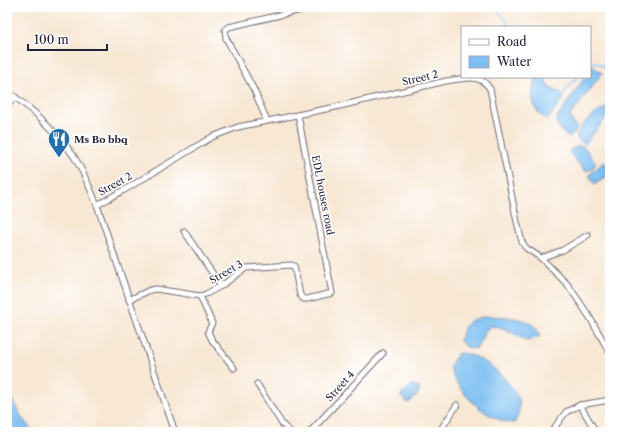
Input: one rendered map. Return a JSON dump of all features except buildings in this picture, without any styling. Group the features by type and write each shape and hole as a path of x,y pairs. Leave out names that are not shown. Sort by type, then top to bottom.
{"street":[{"path":"267,121 254,90 226,38 225,30 228,27 314,7"},
{"name":"Street 2","path":"97,205 212,137 238,127 298,115 446,81 476,78 482,80 490,90 522,242 526,248 541,258 568,285 580,300 610,353"},
{"path":"7,91 31,108 53,130 73,156 97,205 175,432"},
{"path":"7,106 15,97"},
{"name":"EDL houses road","path":"298,115 332,293"},
{"path":"184,231 221,286"},
{"path":"541,258 563,250 588,235"},
{"name":"Street 3","path":"200,296 221,286 246,268 291,265 294,266 300,295 303,299 332,293"},
{"path":"129,300 150,290 156,289 200,296 212,324 208,332 212,340 234,368"},
{"name":"Street 4","path":"312,431 382,353"},
{"path":"257,384 282,424 290,432"},
{"path":"551,432 566,412 580,406 610,400"},
{"path":"439,432 457,405"},
{"path":"580,406 596,432"}],"water":[{"path":"592,66 602,73 570,116 577,129 574,134 568,137 561,131 556,123 557,118 584,78 591,78"},
{"path":"536,78 544,78 548,87 559,91 564,98 547,120 537,111 533,101 533,90"},
{"path":"610,104 610,113 585,144 577,139 580,128 584,123"},
{"path":"579,146 584,147 596,163 589,170 585,171 570,153 570,150"},
{"path":"604,162 610,167 610,175 595,184 590,177 590,174"},
{"path":"488,316 511,317 526,321 537,329 540,336 527,341 496,326 487,329 477,348 468,348 460,341 465,326 468,322 476,318"},
{"path":"458,353 480,359 498,372 513,389 520,402 519,412 514,423 505,422 488,414 471,401 464,393 454,378 450,366"},
{"path":"412,384 419,388 419,392 416,397 408,403 400,396"},
{"path":"7,390 22,418 33,432 7,432"}],"waterway":[{"path":"495,7 506,20 508,26"},
{"path":"591,63 595,62 610,69"},
{"path":"562,95 576,78"}],"place":[{"name":"Ms Bo bbq","path":"59,158"}]}
